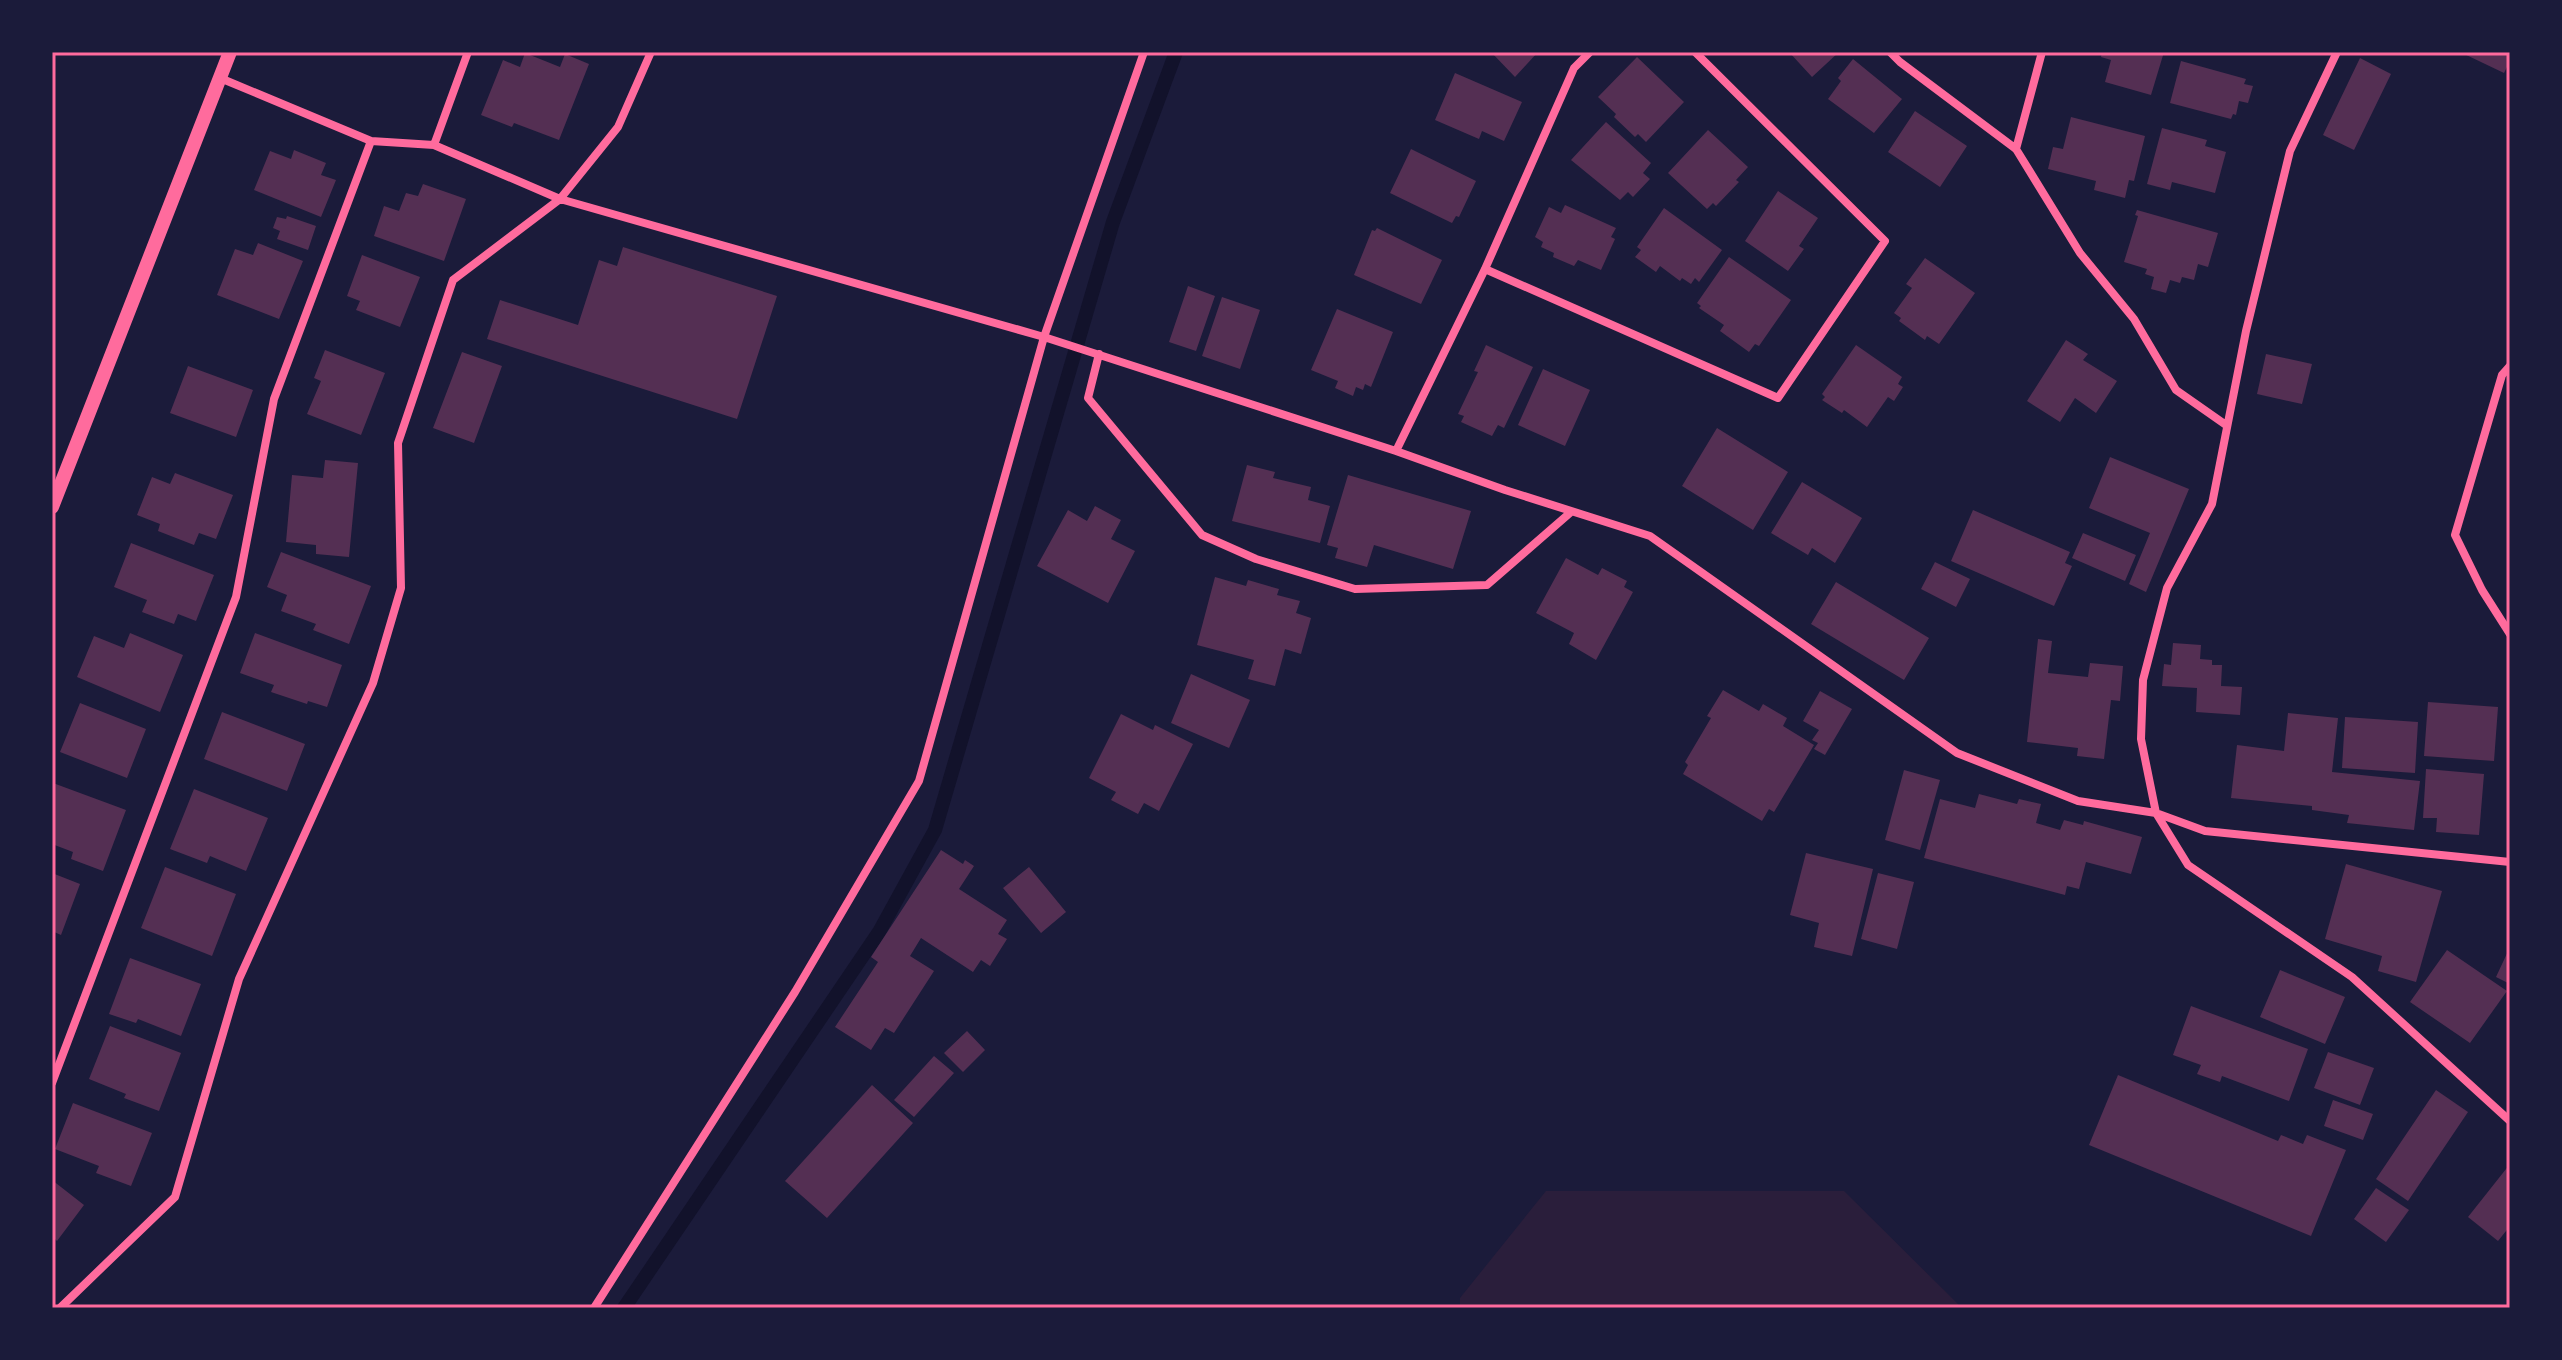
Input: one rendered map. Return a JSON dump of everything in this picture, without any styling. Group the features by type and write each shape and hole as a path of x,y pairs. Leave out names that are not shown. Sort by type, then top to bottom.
{"street":[{"path":"52,507 230,52"},
{"path":"434,145 468,52"},
{"path":"60,1308 175,1197 239,979 373,683 401,588 398,443 453,280 560,199 618,127 651,52"},
{"path":"594,1308 795,992 919,781 1044,337 1144,52"},
{"path":"1396,451 1485,269 1574,68 1590,52"},
{"path":"1485,269 1778,398 1885,241 1695,52"},
{"path":"1890,52 2016,149 2080,253 2134,319 2176,390 2226,425"},
{"path":"2016,149 2042,52"},
{"path":"2337,52 2290,151 2246,331 2212,504 2167,588 2143,680 2141,739 2156,813 2188,865 2352,977 2510,1121"},
{"path":"220,78 371,141 434,145 560,199 1099,354 1650,536 1957,753 2078,801 2156,813 2205,831 2510,862"},
{"path":"52,1083 236,597 274,399 371,141"},
{"path":"1099,354 1088,398 1202,535 1256,559 1355,589 1487,585 1571,512"},
{"path":"2510,366 2502,375 2455,535 2482,590 2510,634"}],"shaded area":[{"path":"1546,1191 1844,1191 1962,1308 1460,1308 1460,1298"}],"building":[{"path":"1491,52 1538,52 1515,77"},
{"path":"1789,52 1839,52 1812,77"},
{"path":"2102,52 2164,52 2151,95 2105,82 2111,60 2101,57"},
{"path":"2460,52 2510,52 2510,61 2504,73"},
{"path":"525,53 560,67 565,54 589,64 559,140 514,123 512,127 481,115 503,60 520,67"},
{"path":"1637,57 1684,102 1646,142 1638,134 1635,137 1598,97"},
{"path":"2360,58 2391,74 2354,150 2323,135"},
{"path":"1853,59 1902,99 1874,133 1828,99 1841,81 1838,78"},
{"path":"2181,61 2246,79 2244,84 2253,86 2248,103 2239,101 2236,115 2233,114 2231,119 2170,103"},
{"path":"1455,73 1522,102 1504,141 1482,131 1479,139 1435,120"},
{"path":"1915,111 1967,146 1940,187 1888,152"},
{"path":"2071,117 2145,136 2134,181 2129,180 2125,198 2094,190 2096,181 2048,169 2053,147 2063,149"},
{"path":"1606,122 1651,163 1643,173 1650,179 1633,197 1628,192 1620,200 1571,160"},
{"path":"2162,128 2207,140 2205,146 2226,152 2215,193 2172,182 2170,190 2147,184"},
{"path":"1708,130 1748,167 1736,180 1739,182 1716,206 1713,203 1707,209 1668,173"},
{"path":"1411,149 1476,181 1459,217 1456,216 1452,223 1390,193"},
{"path":"294,150 326,163 321,175 336,180 321,217 254,190 270,151 291,159"},
{"path":"423,184 466,199 444,261 374,236 384,206 399,211 406,193 418,196"},
{"path":"1778,191 1818,218 1799,246 1804,249 1788,271 1745,241"},
{"path":"1565,205 1616,228 1611,237 1615,239 1601,270 1578,260 1574,266 1553,257 1554,253 1541,247 1543,242 1535,237 1549,207 1561,213"},
{"path":"1664,208 1722,250 1699,282 1695,278 1691,284 1682,278 1680,281 1660,266 1656,272 1635,257 1641,250 1637,247"},
{"path":"2137,210 2218,233 2208,267 2198,264 2194,280 2182,277 2180,283 2170,280 2166,293 2151,289 2154,277 2145,274 2147,269 2124,262 2138,216 2135,215"},
{"path":"287,216 316,226 308,250 277,239 280,231 273,228 277,217 286,219"},
{"path":"1377,228 1442,260 1421,304 1354,275 1372,230"},
{"path":"258,243 303,261 279,319 217,295 235,249 253,255"},
{"path":"623,247 777,296 737,419 487,339 500,300 578,325 599,260 617,266"},
{"path":"362,255 420,277 400,327 356,310 360,301 347,296"},
{"path":"1729,257 1791,300 1759,346 1755,344 1749,352 1720,331 1724,325 1699,308 1701,306 1697,303"},
{"path":"1925,258 1975,293 1939,344 1927,336 1925,340 1899,321 1901,318 1894,313 1912,288 1906,284"},
{"path":"1188,286 1215,296 1196,351 1169,342"},
{"path":"1222,297 1260,310 1240,369 1202,356"},
{"path":"1337,309 1393,332 1371,387 1365,384 1363,390 1356,387 1353,396 1335,388 1338,381 1311,370"},
{"path":"2066,340 2088,354 2083,360 2117,381 2096,413 2075,398 2060,422 2027,401"},
{"path":"1486,345 1533,367 1504,428 1498,425 1492,436 1461,422 1464,416 1458,414 1478,372 1474,371"},
{"path":"1856,345 1902,377 1898,384 1903,387 1894,401 1888,397 1867,427 1844,410 1842,413 1822,400 1825,397 1822,394"},
{"path":"325,350 385,373 361,435 307,414 321,381 314,378"},
{"path":"462,352 502,366 474,443 433,428"},
{"path":"2266,354 2312,364 2302,404 2257,394"},
{"path":"188,366 253,390 236,437 170,413"},
{"path":"1543,369 1590,390 1565,446 1518,425"},
{"path":"1717,428 1788,472 1753,530 1682,486"},
{"path":"2110,457 2189,489 2146,592 2129,584 2150,533 2089,508"},
{"path":"325,460 358,463 349,557 316,554 316,545 286,542 292,475 323,478"},
{"path":"1247,465 1275,472 1273,478 1311,487 1308,500 1330,506 1320,543 1232,521"},
{"path":"175,473 233,495 216,539 199,533 194,545 158,531 160,524 137,515 152,477 170,484"},
{"path":"1348,475 1471,511 1453,569 1374,545 1367,567 1335,558 1338,548 1327,545"},
{"path":"1802,482 1862,518 1835,563 1812,548 1808,555 1771,533"},
{"path":"1095,506 1121,520 1111,539 1135,551 1108,603 1037,566 1068,510 1087,521"},
{"path":"1973,510 2070,552 2065,563 2072,566 2054,606 1951,561"},
{"path":"2083,533 2136,555 2125,581 2072,558"},
{"path":"131,543 214,575 196,621 178,614 174,624 142,612 147,600 114,587"},
{"path":"281,552 371,586 349,644 313,630 316,624 281,611 287,595 267,587"},
{"path":"1566,558 1598,575 1602,568 1627,581 1624,587 1633,592 1596,660 1569,644 1574,633 1536,613"},
{"path":"1935,562 1970,579 1956,607 1921,589"},
{"path":"1215,577 1246,586 1248,580 1279,589 1277,595 1300,601 1296,613 1311,618 1301,654 1285,649 1275,686 1248,679 1254,660 1197,645"},
{"path":"1836,582 1929,638 1904,680 1811,624"},
{"path":"130,633 183,655 160,712 77,677 94,636 124,648"},
{"path":"255,633 342,665 327,707 271,692 274,685 240,673"},
{"path":"2038,639 2052,641 2048,673 2088,677 2090,663 2123,666 2120,701 2111,700 2104,759 2077,756 2078,748 2027,742"},
{"path":"2173,643 2201,645 2200,659 2212,660 2212,665 2222,665 2221,686 2242,687 2240,715 2196,712 2197,688 2162,686 2164,664 2171,665"},
{"path":"1191,674 1250,700 1229,748 1171,723"},
{"path":"1723,690 1759,711 1763,704 1787,718 1783,726 1814,745 1774,812 1769,809 1762,821 1683,774 1688,765 1685,762 1711,718 1707,716"},
{"path":"1820,691 1852,709 1825,755 1814,749 1818,743 1812,740 1819,730 1803,721"},
{"path":"2428,702 2498,707 2494,761 2424,756"},
{"path":"80,703 146,729 127,778 60,752"},
{"path":"222,712 305,744 287,791 204,759"},
{"path":"2288,713 2338,718 2332,772 2420,781 2414,830 2347,823 2349,815 2312,810 2312,806 2231,798 2237,745 2284,751"},
{"path":"1121,714 1153,730 1155,725 1193,744 1159,811 1144,803 1138,814 1111,800 1116,792 1089,778"},
{"path":"2345,717 2418,722 2415,773 2342,768"},
{"path":"2426,769 2484,774 2479,835 2436,832 2437,818 2423,818"},
{"path":"1904,770 1940,780 1920,850 1885,840"},
{"path":"53,783 126,810 103,871 71,859 73,852 52,844"},
{"path":"194,789 268,818 246,871 210,856 207,863 170,849"},
{"path":"1979,794 2017,804 2019,799 2041,804 2036,823 2060,830 2064,820 2083,825 2084,821 2142,837 2131,874 2086,862 2079,889 2067,886 2065,895 1924,858 1940,799 1975,808"},
{"path":"941,850 963,864 965,860 974,866 959,889 1007,920 998,934 1007,939 990,966 981,960 973,972 921,938 910,956 934,971 894,1033 885,1028 871,1050 835,1027 878,962 871,957"},
{"path":"1806,853 1873,869 1852,956 1814,947 1819,923 1790,915"},
{"path":"2346,864 2442,891 2416,982 2378,971 2382,956 2325,939"},
{"path":"165,867 236,894 212,956 141,928"},
{"path":"1029,867 1066,912 1041,933 1003,888"},
{"path":"52,873 80,884 61,935 52,931"},
{"path":"1878,873 1914,882 1897,949 1861,939"},
{"path":"2510,947 2510,984 2496,977"},
{"path":"2447,950 2507,991 2470,1043 2410,1002"},
{"path":"130,958 201,984 181,1036 138,1019 136,1023 109,1014"},
{"path":"2280,970 2345,997 2325,1044 2260,1017"},
{"path":"2191,1006 2308,1049 2289,1101 2222,1076 2220,1082 2197,1074 2201,1065 2173,1055"},
{"path":"110,1026 181,1053 159,1111 124,1098 126,1094 89,1079"},
{"path":"967,1031 985,1050 963,1072 944,1053"},
{"path":"2328,1052 2374,1068 2360,1105 2314,1088"},
{"path":"934,1056 954,1073 914,1117 894,1100"},
{"path":"2118,1075 2278,1141 2281,1135 2303,1144 2307,1135 2346,1150 2311,1236 2089,1145"},
{"path":"872,1085 913,1123 827,1218 785,1181"},
{"path":"2436,1090 2468,1112 2408,1201 2376,1179"},
{"path":"2333,1100 2373,1114 2363,1140 2324,1126"},
{"path":"73,1103 152,1133 131,1186 96,1173 99,1166 55,1149"},
{"path":"2510,1164 2510,1226 2498,1241 2468,1217"},
{"path":"52,1180 84,1205 57,1241 52,1240"},
{"path":"2376,1188 2409,1210 2386,1242 2354,1219"}],"waterway":[{"path":"624,1308 879,932 935,830 1113,222 1176,52"}]}
